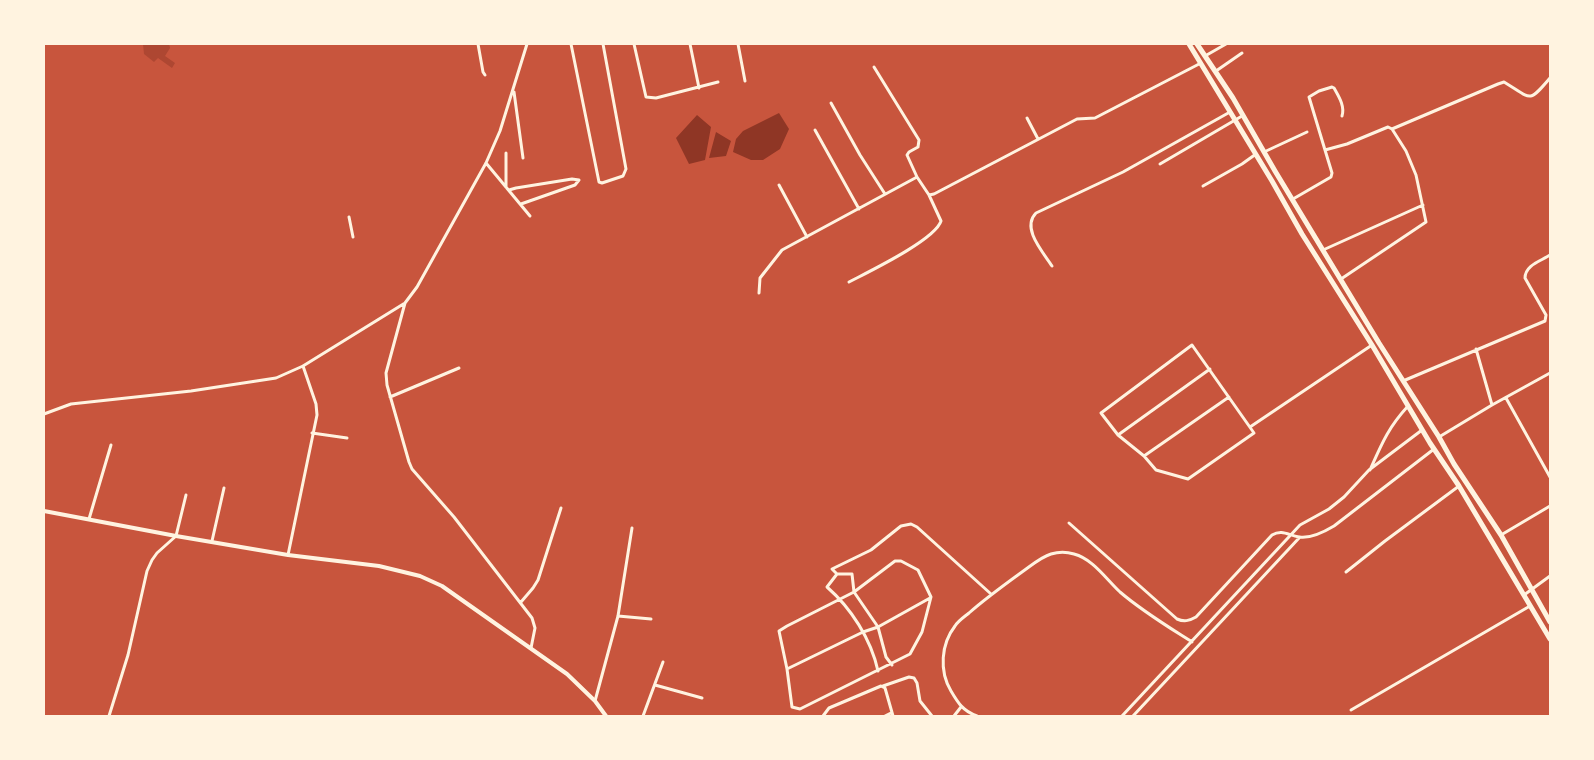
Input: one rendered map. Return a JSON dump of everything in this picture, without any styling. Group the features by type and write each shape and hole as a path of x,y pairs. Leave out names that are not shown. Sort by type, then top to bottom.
{"highway":[{"path":"1189,44 1302,234 1372,345 1434,449 1459,486 1550,639"},
{"path":"1198,44 1233,98 1242,116 1454,464 1501,535 1550,622"}],"street":[{"path":"478,44 485,75"},
{"path":"44,414 71,404 191,391 276,378 303,366 405,303 417,287 486,163 500,131 527,44"},
{"path":"571,44 599,182 602,183 623,176 626,173 603,44"},
{"path":"634,44 646,97 656,98 718,82"},
{"path":"690,44 698,88"},
{"path":"738,44 745,82"},
{"path":"1205,56 1226,44"},
{"path":"1215,72 1242,53"},
{"path":"929,195 1077,119 1095,118 1201,63"},
{"path":"849,282 910,248 938,227 941,221 907,155 918,147 919,140 874,68"},
{"path":"1325,150 1347,144 1388,127 1392,129 1504,82 1526,96 1532,97 1550,78"},
{"path":"1293,199 1331,177 1332,173 1309,97 1318,91 1332,87 1342,104 1344,110 1342,116"},
{"path":"513,90 523,158"},
{"path":"831,103 860,155 886,194"},
{"path":"1052,266 1032,233 1030,226 1032,218 1036,213 1123,172 1230,112"},
{"path":"1160,164 1242,116"},
{"path":"1027,118 1038,139"},
{"path":"1341,279 1426,222 1412,167 1406,151 1392,129"},
{"path":"815,130 859,209"},
{"path":"1264,152 1308,132"},
{"path":"506,153 508,189"},
{"path":"1203,186 1256,154"},
{"path":"486,163 530,216"},
{"path":"759,293 760,278 782,250 918,177"},
{"path":"508,189 572,179 579,180 575,185 521,204"},
{"path":"780,186 807,236"},
{"path":"1323,250 1423,206"},
{"path":"349,217 353,237"},
{"path":"1403,381 1476,349 1543,323 1546,320 1546,315 1525,278 1525,274 1526,270 1531,266 1550,255"},
{"path":"405,303 386,373 390,398 412,468 521,602 535,624 535,634 531,648"},
{"path":"1192,344 1229,397 1254,433 1188,478 1156,470 1144,456 1118,436 1101,412 1192,344"},
{"path":"1250,427 1372,345"},
{"path":"1476,349 1492,405"},
{"path":"288,555 317,415 316,404 303,366"},
{"path":"390,398 459,368"},
{"path":"1118,436 1210,369"},
{"path":"1439,437 1550,373"},
{"path":"1144,456 1229,397"},
{"path":"1506,398 1550,477"},
{"path":"1370,470 1386,433 1408,406"},
{"path":"1122,716 1300,525 1329,509 1344,497 1370,470 1422,429"},
{"path":"312,434 347,438"},
{"path":"89,518 111,445"},
{"path":"1069,523 1177,619 1183,622 1189,621 1196,617 1272,535 1281,531 1300,537 1322,533 1334,526 1434,449"},
{"path":"1346,572 1459,486"},
{"path":"212,541 224,488"},
{"path":"109,716 128,655 147,571 152,560 176,536 186,496"},
{"path":"1501,535 1550,506"},
{"path":"521,602 538,580 561,508"},
{"path":"44,511 288,555 379,566 420,576 442,586 567,674 595,701 603,715"},
{"path":"892,665 886,657 878,627 854,592 852,574 837,574 832,569 871,550 901,526 911,524 917,527 991,594"},
{"path":"595,701 618,616 632,528"},
{"path":"1133,716 1300,537"},
{"path":"977,716 968,713 961,707 944,677 943,660 948,638 955,626 991,594 1041,559 1052,554 1061,552 1072,553 1088,560 1120,592 1151,616 1192,642"},
{"path":"895,561 901,561 918,570 931,597 922,632 910,654 892,665 800,709 792,707 779,631 839,598 854,592 895,561"},
{"path":"837,574 827,587 839,598 863,632 878,671"},
{"path":"1524,595 1550,576"},
{"path":"787,670 863,632 878,627 931,597"},
{"path":"1351,710 1530,606"},
{"path":"618,616 651,619"},
{"path":"643,716 663,662"},
{"path":"823,716 829,708 881,686 909,677 914,678 917,683 920,701 932,716"},
{"path":"655,685 702,698"},
{"path":"883,686 892,715 885,716"},
{"path":"954,716 961,707"},
{"path":"964,716 968,713"}],"shaded area":[{"path":"143,44 169,44 170,48 165,56 175,63 172,68 158,58 154,62 144,54"},
{"path":"779,113 789,129 780,149 763,160 751,160 733,152 736,139 743,131"},
{"path":"697,115 711,127 705,160 689,164 676,138"},
{"path":"716,132 731,141 726,156 709,158"}]}
